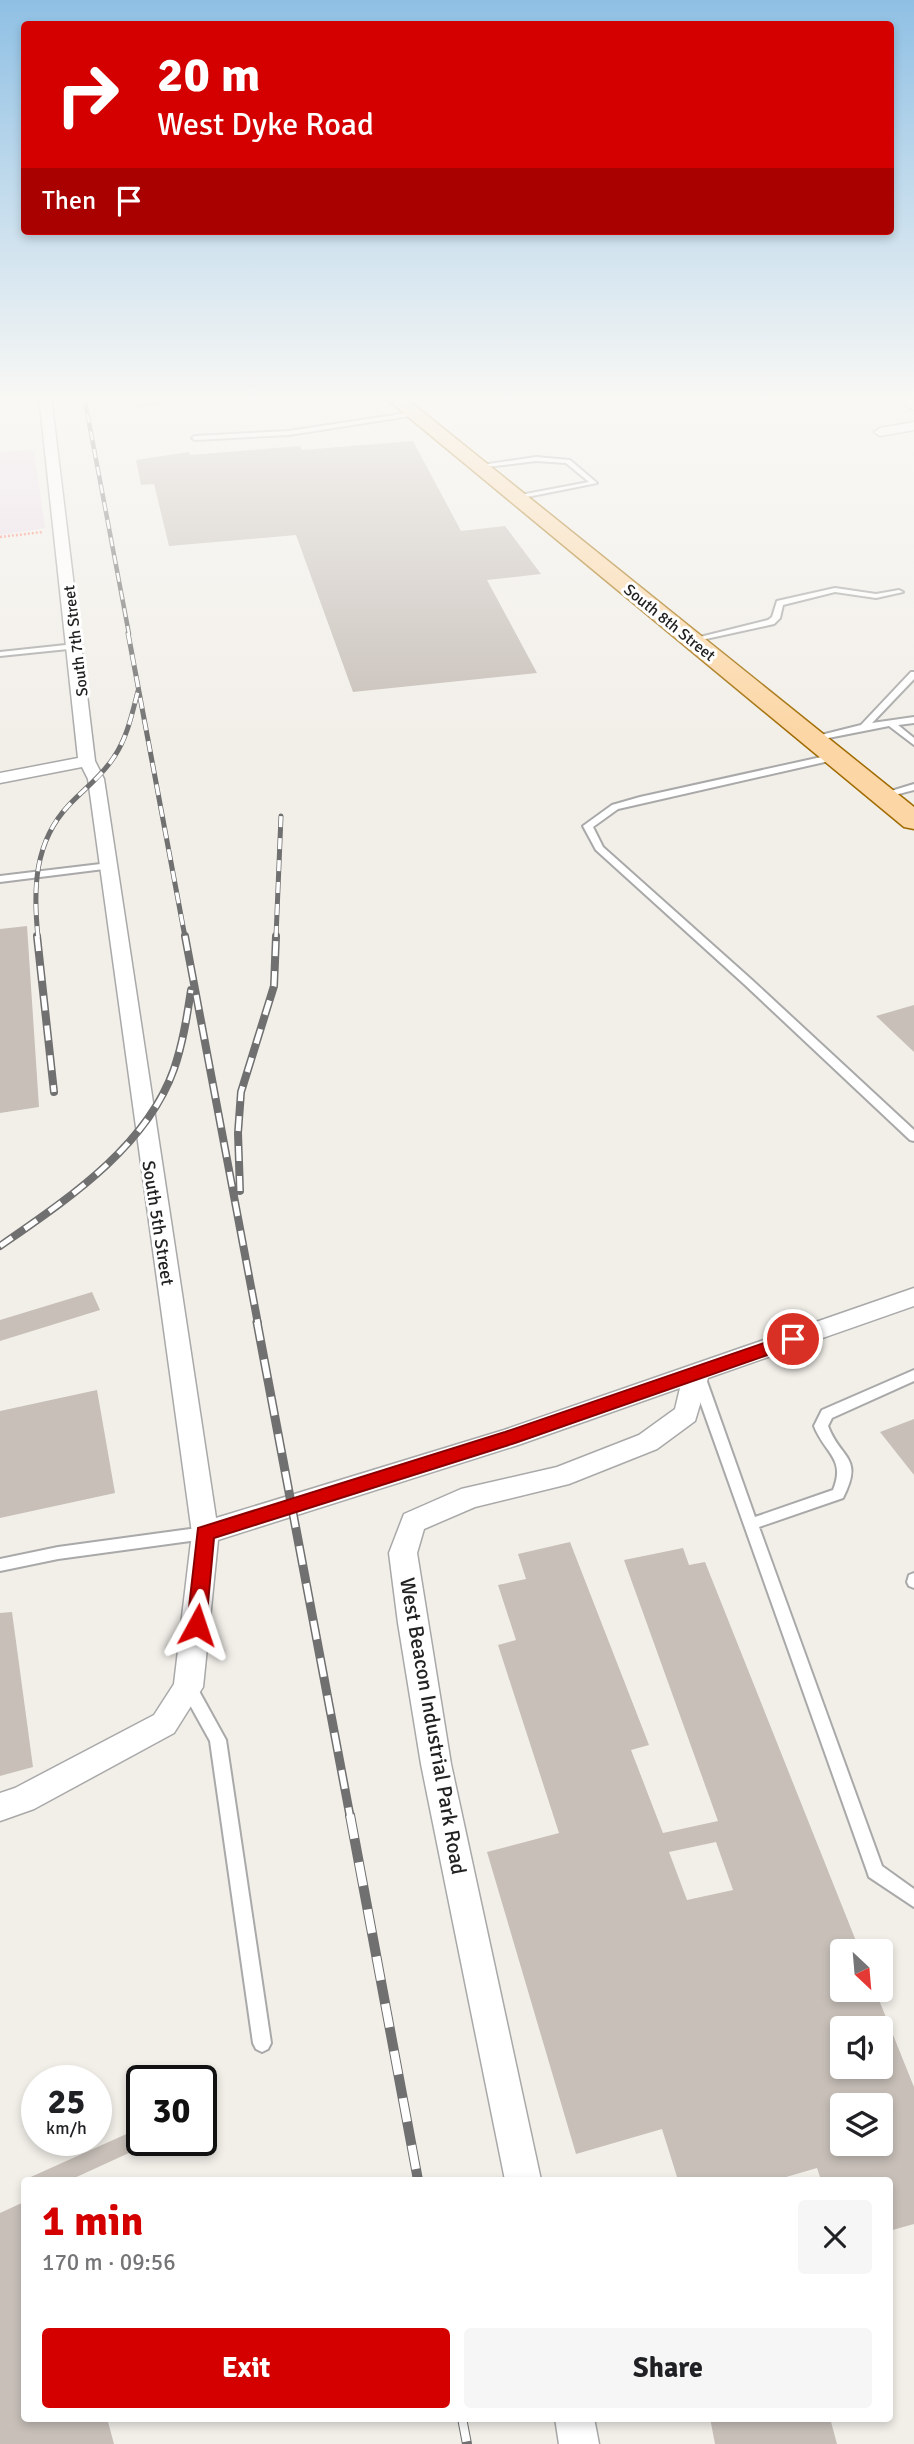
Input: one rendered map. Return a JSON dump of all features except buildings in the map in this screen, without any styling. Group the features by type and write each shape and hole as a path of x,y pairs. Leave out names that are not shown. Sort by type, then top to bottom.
{"main road":[{"name":"South 8th Street","path":"533,510 835,757 912,816"}],"street":[{"name":"South 7th Street","path":"59,510 87,761"},
{"path":"0,778 87,761"},
{"name":"South 5th Street","path":"87,761 96,779 205,1533 188,1687"},
{"path":"205,1533 509,1438 914,1297"},
{"name":"West Beacon Industrial Park Road","path":"522,2177 436,1765 403,1553 413,1522 470,1497 560,1476 648,1442 687,1414 697,1373"},
{"path":"0,1807 23,1799 164,1724 188,1687"},
{"path":"575,2422 579,2444"}],"lane":[{"path":"692,640 771,622 776,618 780,603 835,590 876,596 899,592"},
{"path":"0,654 75,646"},
{"path":"864,726 914,674"},
{"path":"813,738 864,726 914,720"},
{"path":"890,723 914,742"},
{"path":"835,757 643,799 615,807 588,826 599,848 914,1137"},
{"path":"883,795 914,787"},
{"path":"0,879 109,866"},
{"path":"697,1373 875,1871 914,1899"},
{"path":"751,1524 838,1494 847,1476 844,1459 825,1438 821,1426 827,1414 914,1375"},
{"path":"0,1565 58,1553 205,1533"},
{"path":"188,1687 218,1740 262,2043"}],"path":[{"path":"0,537 62,531"}],"shaded area":[{"path":"0,510 42,510 45,528 0,535"}],"railway":[{"path":"106,510 129,634"},
{"path":"128,633 185,937"},
{"path":"38,937 36,884 42,850 57,819 119,750 138,691"},
{"path":"276,937 281,816"},
{"path":"37,936 54,1092"},
{"path":"185,936 258,1324"},
{"path":"240,1191 238,1133 241,1092 274,986 276,936"},
{"path":"0,1246 77,1191 124,1148 144,1124 174,1069 191,990"},
{"path":"257,1322 350,1816"},
{"path":"350,1815 417,2177"},
{"path":"463,2422 467,2444"}],"route":[{"path":"197,1625 205,1533 509,1438 793,1339"}]}
